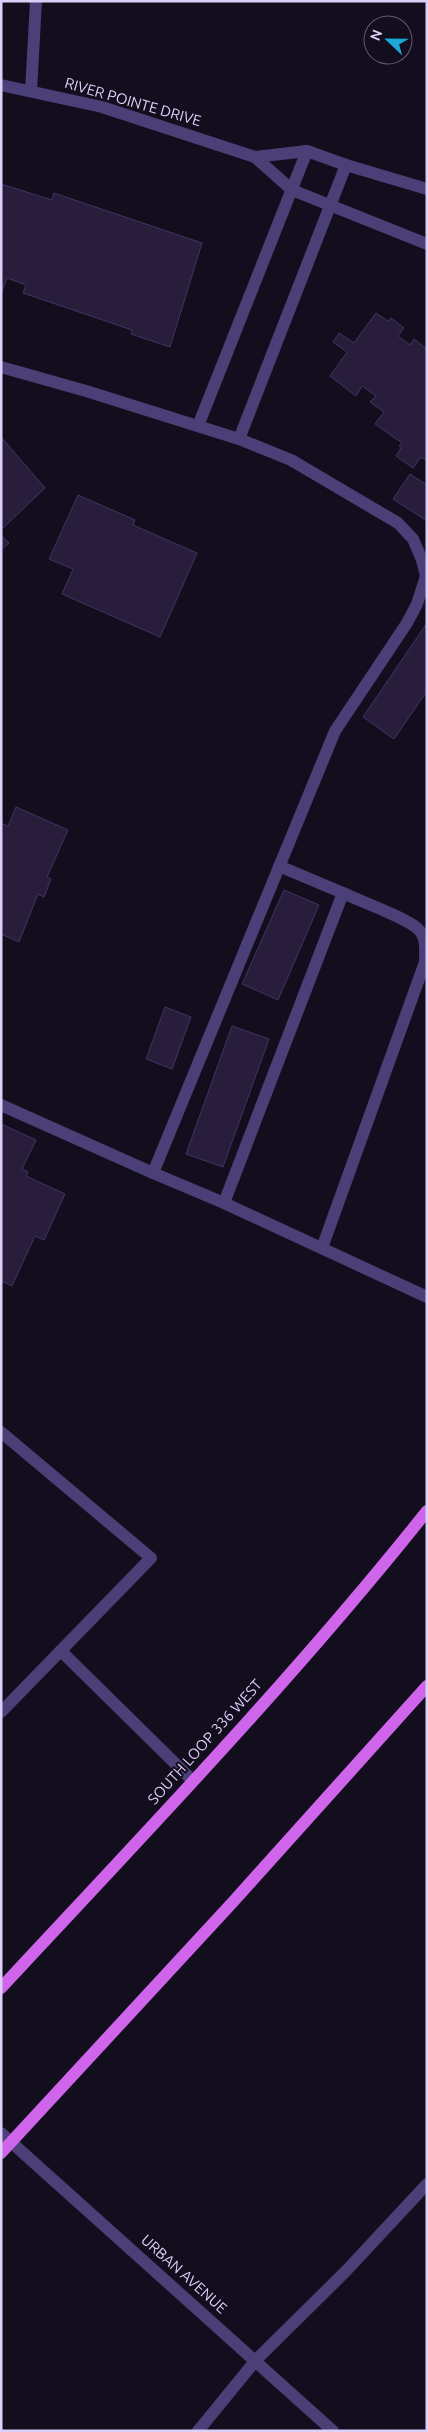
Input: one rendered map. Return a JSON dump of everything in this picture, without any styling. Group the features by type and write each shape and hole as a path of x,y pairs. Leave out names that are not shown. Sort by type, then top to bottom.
{"main road":[{"name":"SOUTH LOOP 336 WEST","path":"1,1988 193,1781 382,1567 427,1511"},
{"path":"1,2153 232,1903 427,1686"}],"street":[{"path":"31,91 36,1"},
{"name":"RIVER POINTE DRIVE","path":"1,85 102,107 255,157 292,190 427,244"},
{"path":"198,426 307,151"},
{"name":"RIVER POINTE DRIVE","path":"255,157 307,151 346,165 427,189"},
{"path":"239,439 346,165"},
{"path":"1,367 86,391 239,439 291,460 398,523 413,539 422,560 426,576 417,604 407,623 335,731 153,1173"},
{"path":"279,866 343,893 418,929 424,940 425,962 322,1248"},
{"path":"224,1202 343,893"},
{"path":"1,1105 153,1173 224,1202 427,1298"},
{"path":"1,1432 151,1558 1,1712"},
{"path":"61,1650 193,1781"},
{"name":"URBAN AVENUE","path":"1,2133 333,2431"},
{"path":"198,2431 256,2360 346,2271 427,2184"}],"building":[{"path":"1,184 52,200 54,193 202,243 170,347 131,334 132,330 23,293 26,285 7,278 1,294"},
{"path":"376,313 388,321 391,318 404,328 398,336 410,345 414,339 427,349 427,461 421,457 413,468 396,456 402,443 375,424 384,412 370,402 376,396 362,386 356,396 330,376 347,352 333,342 339,333 354,343"},
{"path":"1,437 45,488 1,530"},
{"path":"410,474 427,485 427,521 393,499"},
{"path":"78,495 135,520 133,525 197,553 160,637 62,594 73,569 49,559"},
{"path":"1,535 9,543 1,550"},
{"path":"427,623 427,691 394,739 363,717"},
{"path":"16,807 68,830 47,877 51,879 44,897 38,894 19,942 1,934 1,823 8,826"},
{"path":"284,890 319,905 278,1000 242,984"},
{"path":"165,1007 191,1017 172,1069 146,1059"},
{"path":"232,1026 269,1039 223,1167 186,1154"},
{"path":"1,1124 36,1140 22,1169 28,1172 26,1176 65,1194 44,1240 35,1236 12,1286 1,1281"}]}
